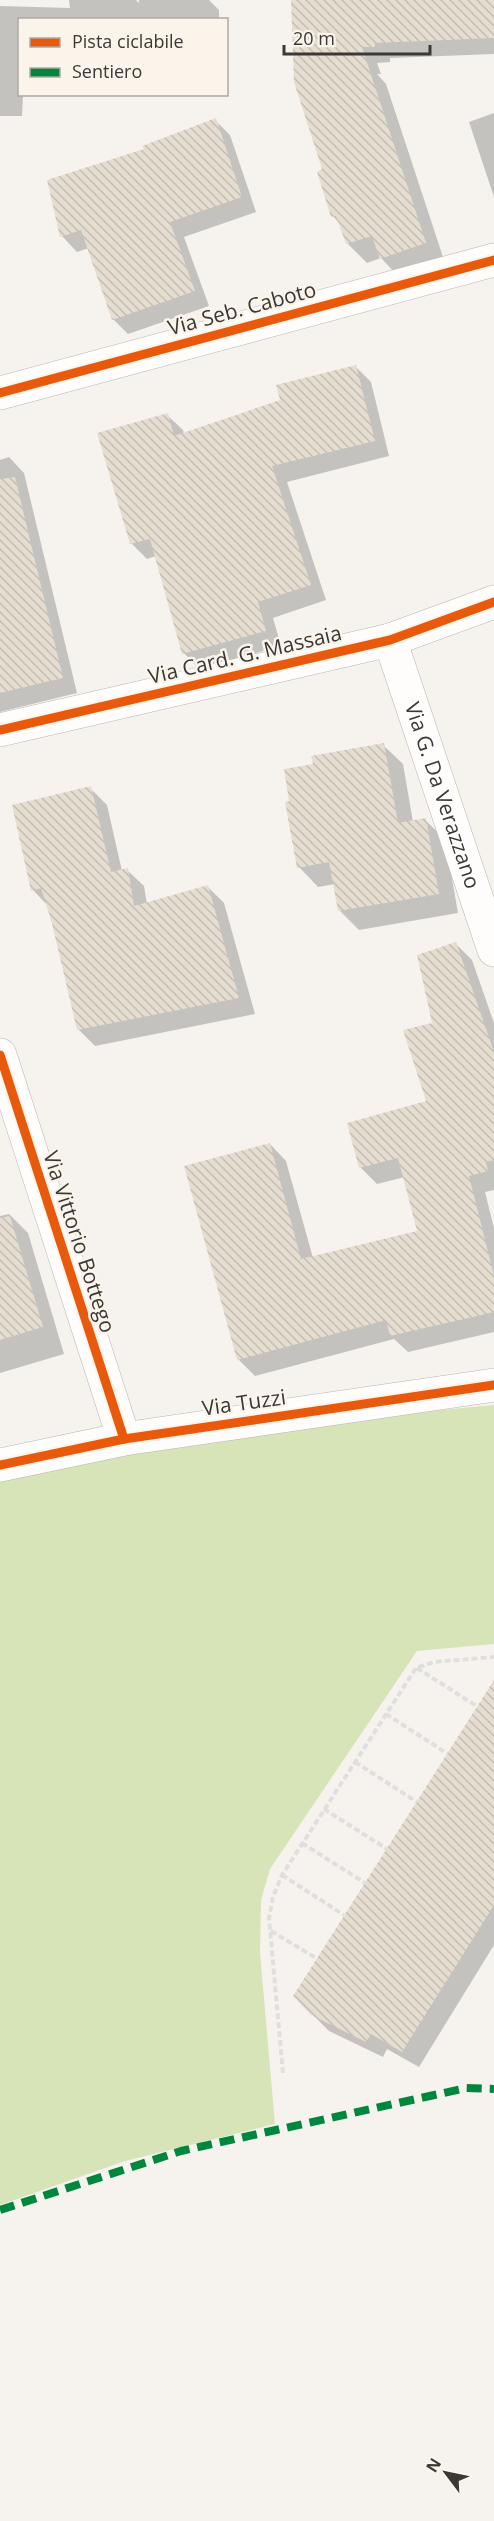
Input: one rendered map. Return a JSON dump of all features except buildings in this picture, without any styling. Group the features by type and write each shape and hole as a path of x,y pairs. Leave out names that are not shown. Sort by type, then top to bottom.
{"street":[{"name":"Via Seb. Caboto","path":"0,393 494,260"},
{"name":"Via Card. G. Massaia","path":"0,730 390,640 494,602"},
{"name":"Via G. Da Verazzano","path":"390,640 494,950"},
{"name":"Via Vittorio Bottego","path":"0,1055 124,1439"},
{"name":"Via Tuzzi","path":"0,1465 124,1439 494,1385"}],"path":[{"path":"283,2073 269,1918 273,1897 282,1875 416,1668 434,1662 494,1657"},
{"path":"416,1668 477,1707"},
{"path":"386,1714 448,1754"},
{"path":"355,1762 417,1802"},
{"path":"324,1809 387,1849"},
{"path":"302,1843 365,1883"},
{"path":"282,1875 344,1915"},
{"path":"270,1931 316,1958"}],"green space":[{"path":"494,1405 494,1644 417,1651 270,1869 261,1900 260,1953 275,2124 125,2161 0,2205 0,1480 106,1457 326,1421"}],"marked path":[{"path":"0,2210 181,2151 466,2088 494,2089"}],"cycle path":[{"path":"0,393 494,260"},
{"path":"0,730 390,640 494,602"},
{"path":"0,1055 124,1439"},
{"path":"0,1465 124,1439 494,1385"}]}
